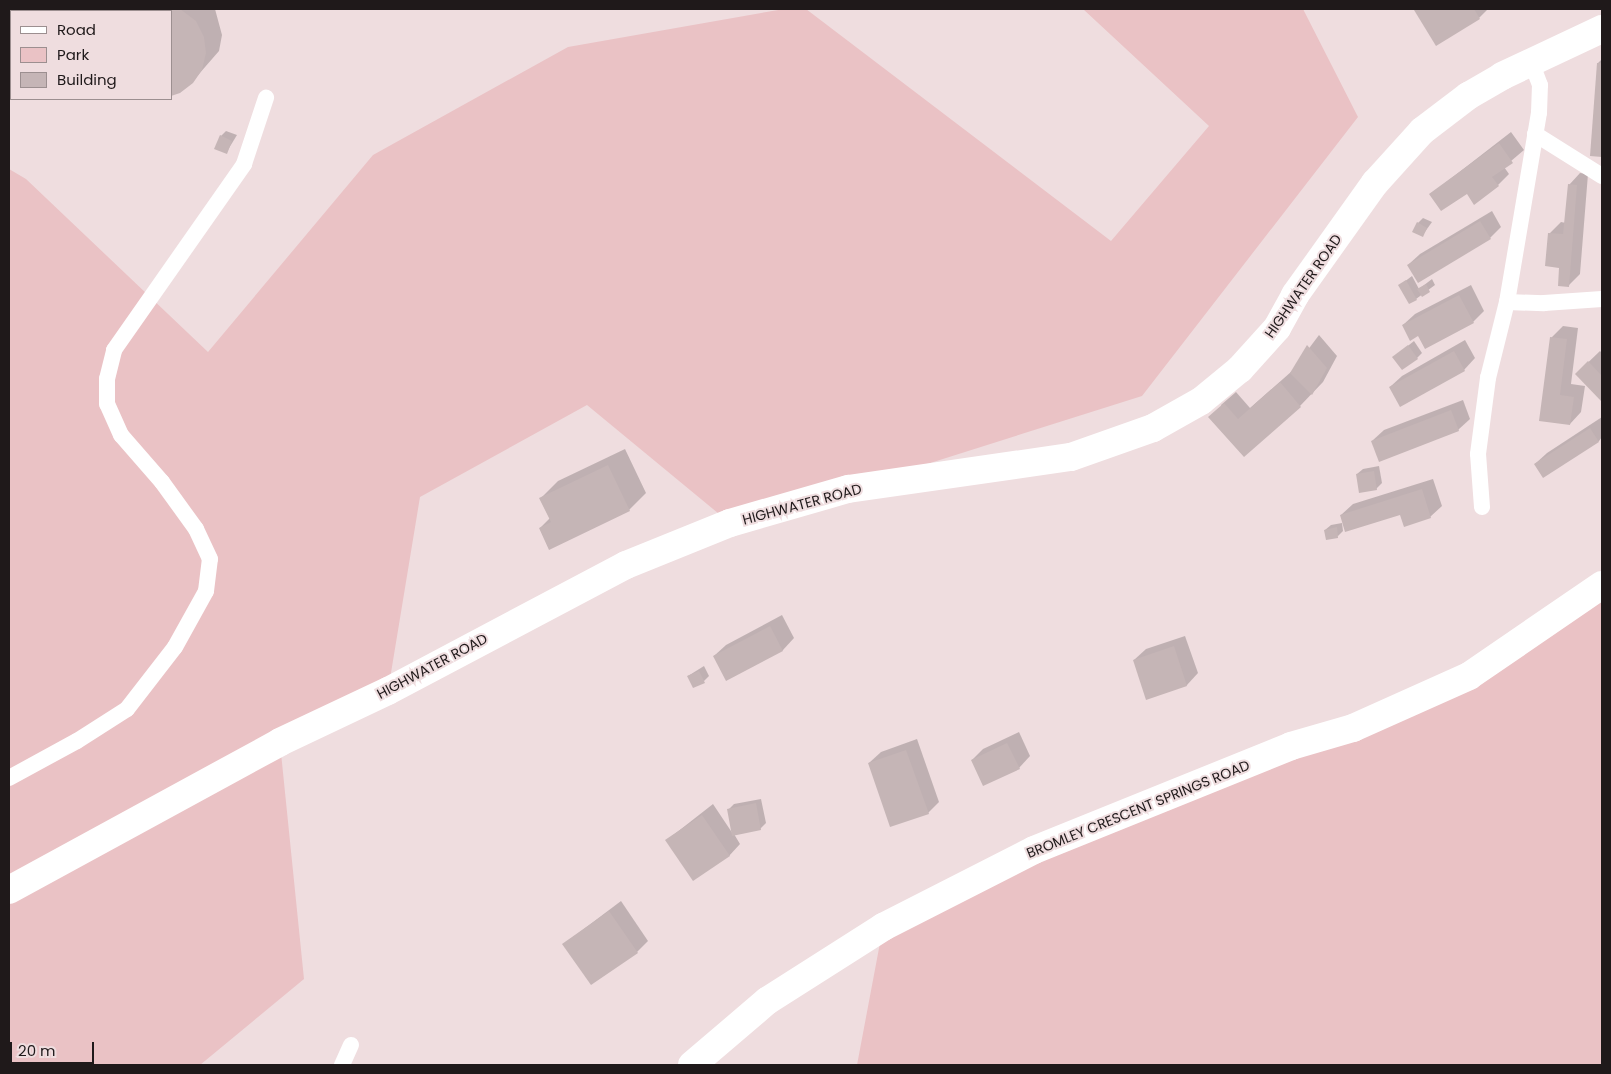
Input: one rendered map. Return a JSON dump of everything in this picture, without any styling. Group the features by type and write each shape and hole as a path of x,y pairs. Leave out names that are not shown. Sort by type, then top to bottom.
{"street":[{"name":"HIGHWATER ROAD","path":"9,890 280,742 388,691 626,566 730,523 848,489 1071,457 1153,428 1201,400 1240,369 1277,328 1295,295 1375,183 1422,130 1468,96 1531,62 1602,29"},
{"name":"BROMLEY CRESCENT SPRINGS ROAD","path":"692,1065 767,1001 882,927 1034,850 1291,746 1352,728 1469,676 1602,585"}],"lane":[{"path":"1482,507 1478,454 1488,378 1507,302 1535,134 1540,86 1531,62"},
{"path":"9,778 77,741 126,709 175,647 206,591 210,559 196,529 162,482 121,435 107,404 106,379 114,350 244,164 266,98"},
{"path":"1535,134 1602,176"},
{"path":"1507,302 1544,303 1602,299"},
{"path":"342,1065 351,1045"}],"green space":[{"path":"784,9 806,9 1111,241 1209,126 1083,9 1303,9 1358,117 1142,396 848,489 730,523 587,405 420,497 388,691 280,743 304,979 200,1065 9,1065 9,169 26,179 208,352 373,155 568,47"},
{"path":"1602,585 1602,1065 857,1065 883,927 1469,676"}],"building":[{"path":"180,9 196,21 204,37 206,53 202,70 193,83 180,93 172,96 172,10 134,10"},
{"path":"1474,9 1480,19 1436,46 1414,10"},
{"path":"1597,63 1602,63 1602,157 1590,156"},
{"path":"220,135 232,141 227,154 214,149"},
{"path":"1499,143 1513,163 1492,177 1499,186 1474,205 1467,194 1441,211 1429,194"},
{"path":"1568,184 1577,185 1569,287 1558,286 1559,268 1545,266 1548,233 1563,234"},
{"path":"1480,221 1491,239 1418,283 1407,265"},
{"path":"1417,222 1427,228 1423,237 1412,232"},
{"path":"1406,280 1417,300 1409,304 1398,285"},
{"path":"1426,284 1430,292 1422,297 1417,289"},
{"path":"1459,295 1474,323 1425,349 1418,336 1410,341 1402,325"},
{"path":"1550,337 1567,339 1560,395 1574,397 1570,425 1539,421"},
{"path":"1307,345 1327,368 1312,395 1290,373"},
{"path":"1408,345 1418,359 1402,370 1392,357"},
{"path":"1454,351 1465,371 1400,407 1389,387"},
{"path":"1588,361 1602,376 1602,402 1575,374"},
{"path":"1280,382 1301,407 1244,457 1208,417 1224,403 1238,419"},
{"path":"1451,410 1459,431 1379,462 1371,441"},
{"path":"1590,428 1599,442 1543,478 1534,464"},
{"path":"608,465 630,511 549,550 539,528 551,522 539,498"},
{"path":"1374,471 1377,490 1359,493 1356,474"},
{"path":"1422,489 1431,518 1404,527 1400,515 1345,532 1340,515"},
{"path":"1337,527 1338,538 1326,540 1324,530"},
{"path":"770,626 783,651 726,681 713,656"},
{"path":"1174,646 1187,686 1146,700 1133,660"},
{"path":"699,671 705,683 693,688 687,676"},
{"path":"1007,743 1020,769 983,786 971,760"},
{"path":"906,750 929,814 890,827 868,763"},
{"path":"756,803 761,830 732,836 727,809"},
{"path":"702,815 730,856 693,881 665,840"},
{"path":"609,911 638,953 591,985 562,944"}]}
